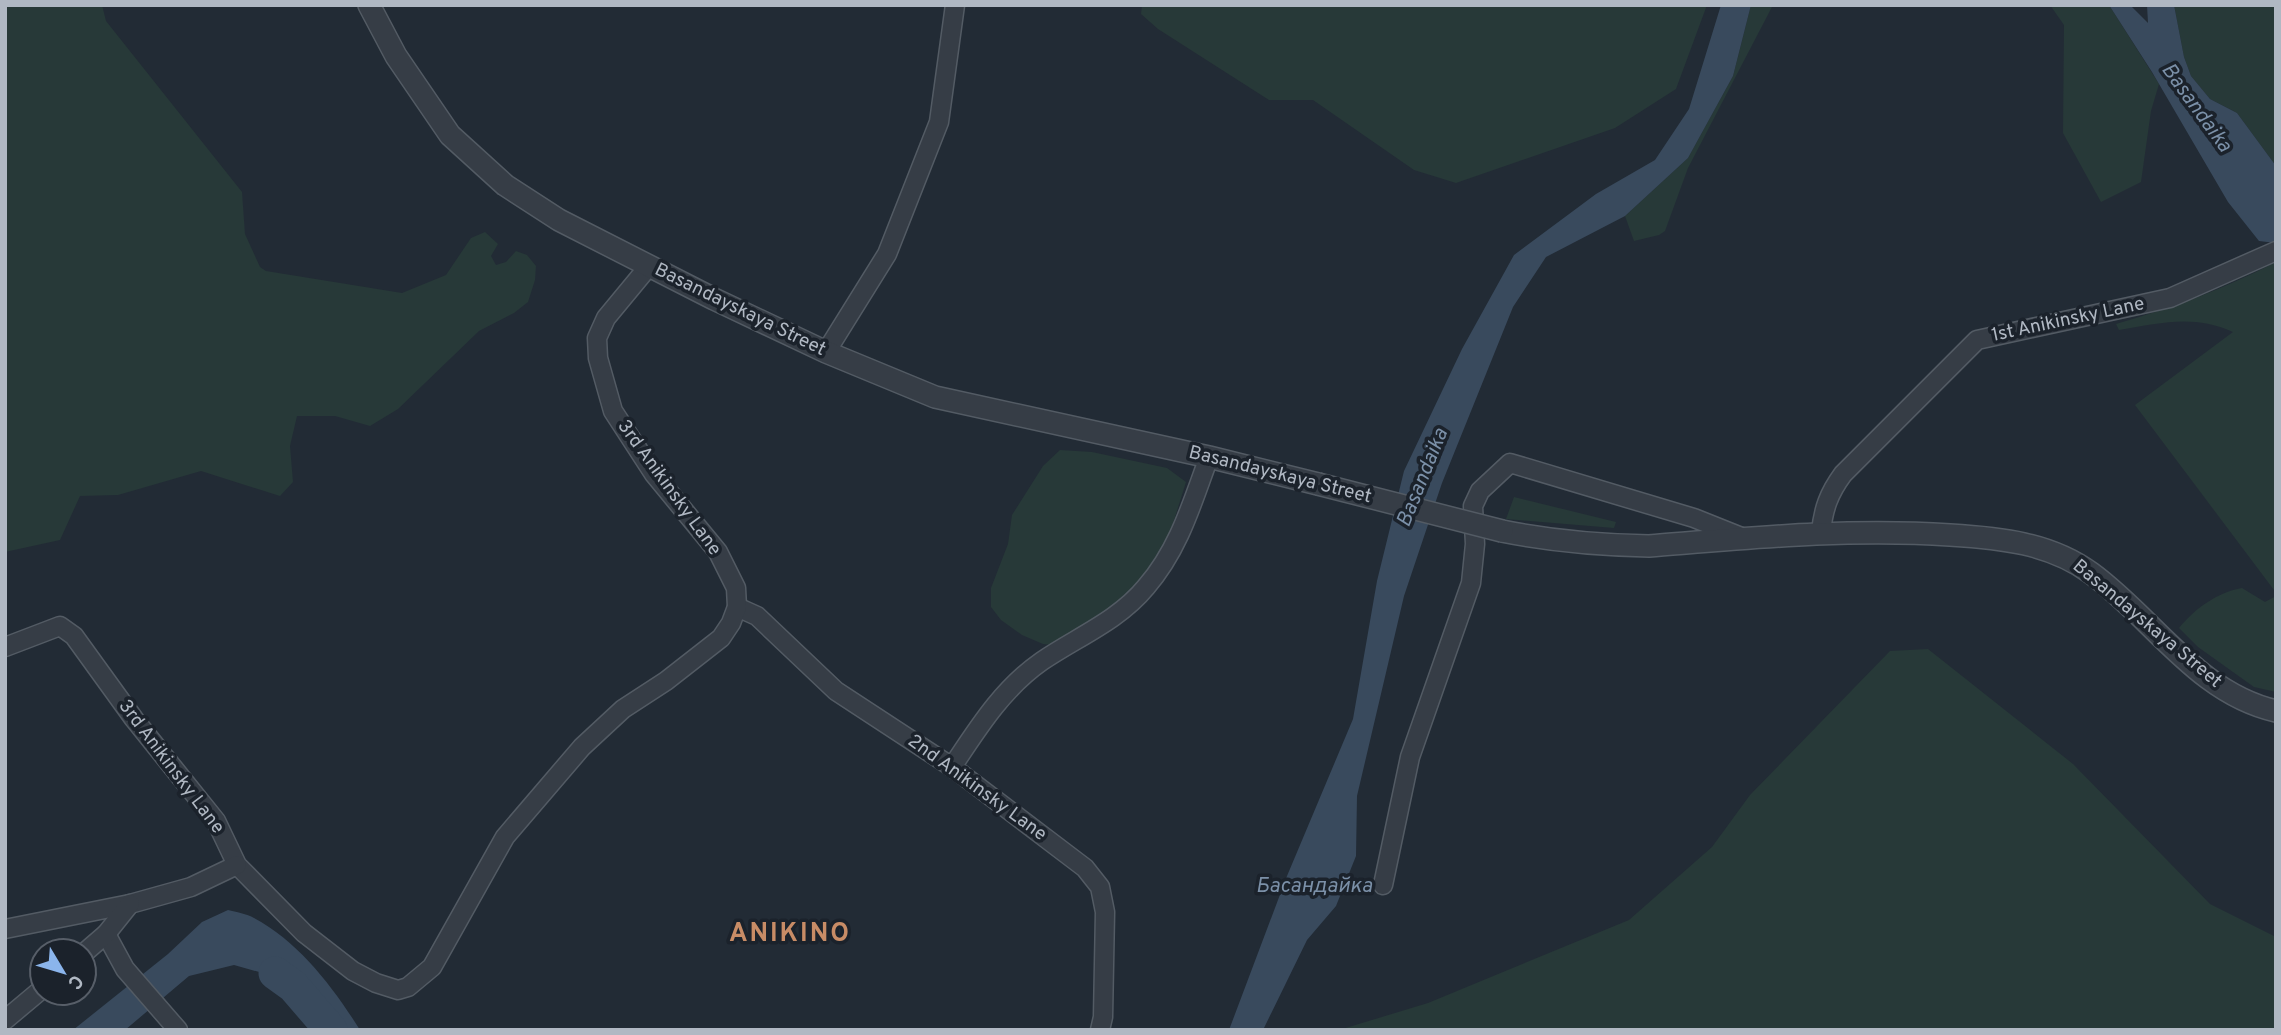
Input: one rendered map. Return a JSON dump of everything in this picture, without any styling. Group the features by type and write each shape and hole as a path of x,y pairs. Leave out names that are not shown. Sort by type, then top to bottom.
{"street":[{"name":"Basandayskaya Street","path":"369,5 396,56 450,135 505,185 559,220 714,299 826,352 935,397 1209,457 1502,531 1560,542 1649,546 1874,531 1986,537 2039,547 2061,554 2091,572 2202,674 2237,696 2276,710"},
{"path":"826,352 887,254 939,122 955,5"},
{"name":"1st Anikinsky Lane","path":"1821,533 1823,511 1832,489 1843,474 1977,340 2170,298 2276,251"},
{"name":"3rd Anikinsky Lane","path":"5,647 60,626 74,636 134,719 216,821 237,865 304,933 353,971 376,984 398,990 408,988 432,967 505,837 582,747 623,709 666,681 721,638 737,607 736,587 718,552 654,474 613,411 598,358 597,338 606,318 649,266"},
{"path":"952,767 982,721 1014,683 1042,661 1112,619 1146,588 1176,545 1209,457"},
{"path":"1383,885 1410,757 1471,583 1475,544 1473,506 1490,479 1510,463 1694,518 1744,538"},
{"name":"2nd Anikinsky Lane","path":"737,607 757,616 836,691 952,767 1085,868 1100,887 1105,912 1103,1017 1100,1030"},
{"path":"5,929 130,904 191,887 237,865"},
{"path":"98,941 130,904"},
{"path":"106,934 125,969 175,1026"},
{"path":"5,1020 28,1001"}],"shaded area":[{"path":"5,5 102,5 106,21 242,192 245,234 260,267 266,271 402,293 446,275 471,238 485,232 498,244 491,256 496,265 506,262 516,251 527,255 536,266 528,302 514,313 479,331 398,409 370,426 335,416 297,416 290,446 293,482 280,496 201,471 118,495 80,496 60,540 5,552"},
{"path":"1142,5 1707,5 1676,89 1615,128 1456,183 1414,170 1313,100 1269,100 1158,29 1141,14"},
{"path":"1751,5 1773,5 1688,168 1665,231 1634,241 1625,216 1688,158 1733,76"},
{"path":"2050,5 2109,5 2159,84 2151,111 2141,182 2101,202 2063,133 2064,25"},
{"path":"2174,5 2276,5 2276,166 2237,113 2210,99 2191,76 2184,57"},
{"path":"2276,262 2274,590 2135,405 2233,332 2218,326 2190,322 2119,330 2116,324 2198,297"},
{"path":"1060,450 1092,452 1167,468 1186,482 1171,530 1147,574 1085,631 1062,646 1043,644 1022,635 1001,620 991,607 991,588 1008,544 1012,515 1043,466"},
{"path":"1514,497 1616,522 1614,528 1506,519"},
{"path":"2242,588 2265,602 2276,596 2276,692 2254,687 2198,647 2179,628 2207,602"},
{"path":"1928,649 2073,764 2210,904 2276,937 2276,1030 1339,1030 1428,1003 1629,920 1712,847 1750,795 1890,651"}],"water":[{"name":"Басандайка","path":"1721,5 1751,5 1733,76 1688,158 1625,216 1546,257 1513,307 1442,483 1404,596 1357,796 1356,856 1336,906 1307,940 1263,1030 1229,1030 1287,876 1353,719 1377,581 1404,471 1462,349 1514,255 1596,194 1655,160 1689,109"},
{"path":"2109,5 2130,5 2148,23 2147,5 2174,5 2184,57 2191,76 2210,99 2237,113 2276,166 2276,243 2259,241 2228,202 2152,72"},
{"path":"228,910 254,918 286,940 314,967 360,1030 333,1030 323,1015 277,977 234,965 189,976 125,1030 73,1030 168,954 202,922"}],"waterway":[{"name":"Basandaika","path":"275,973 293,986 331,1030"}],"district":[{"name":"ANIKINO","path":"790,934"}]}
